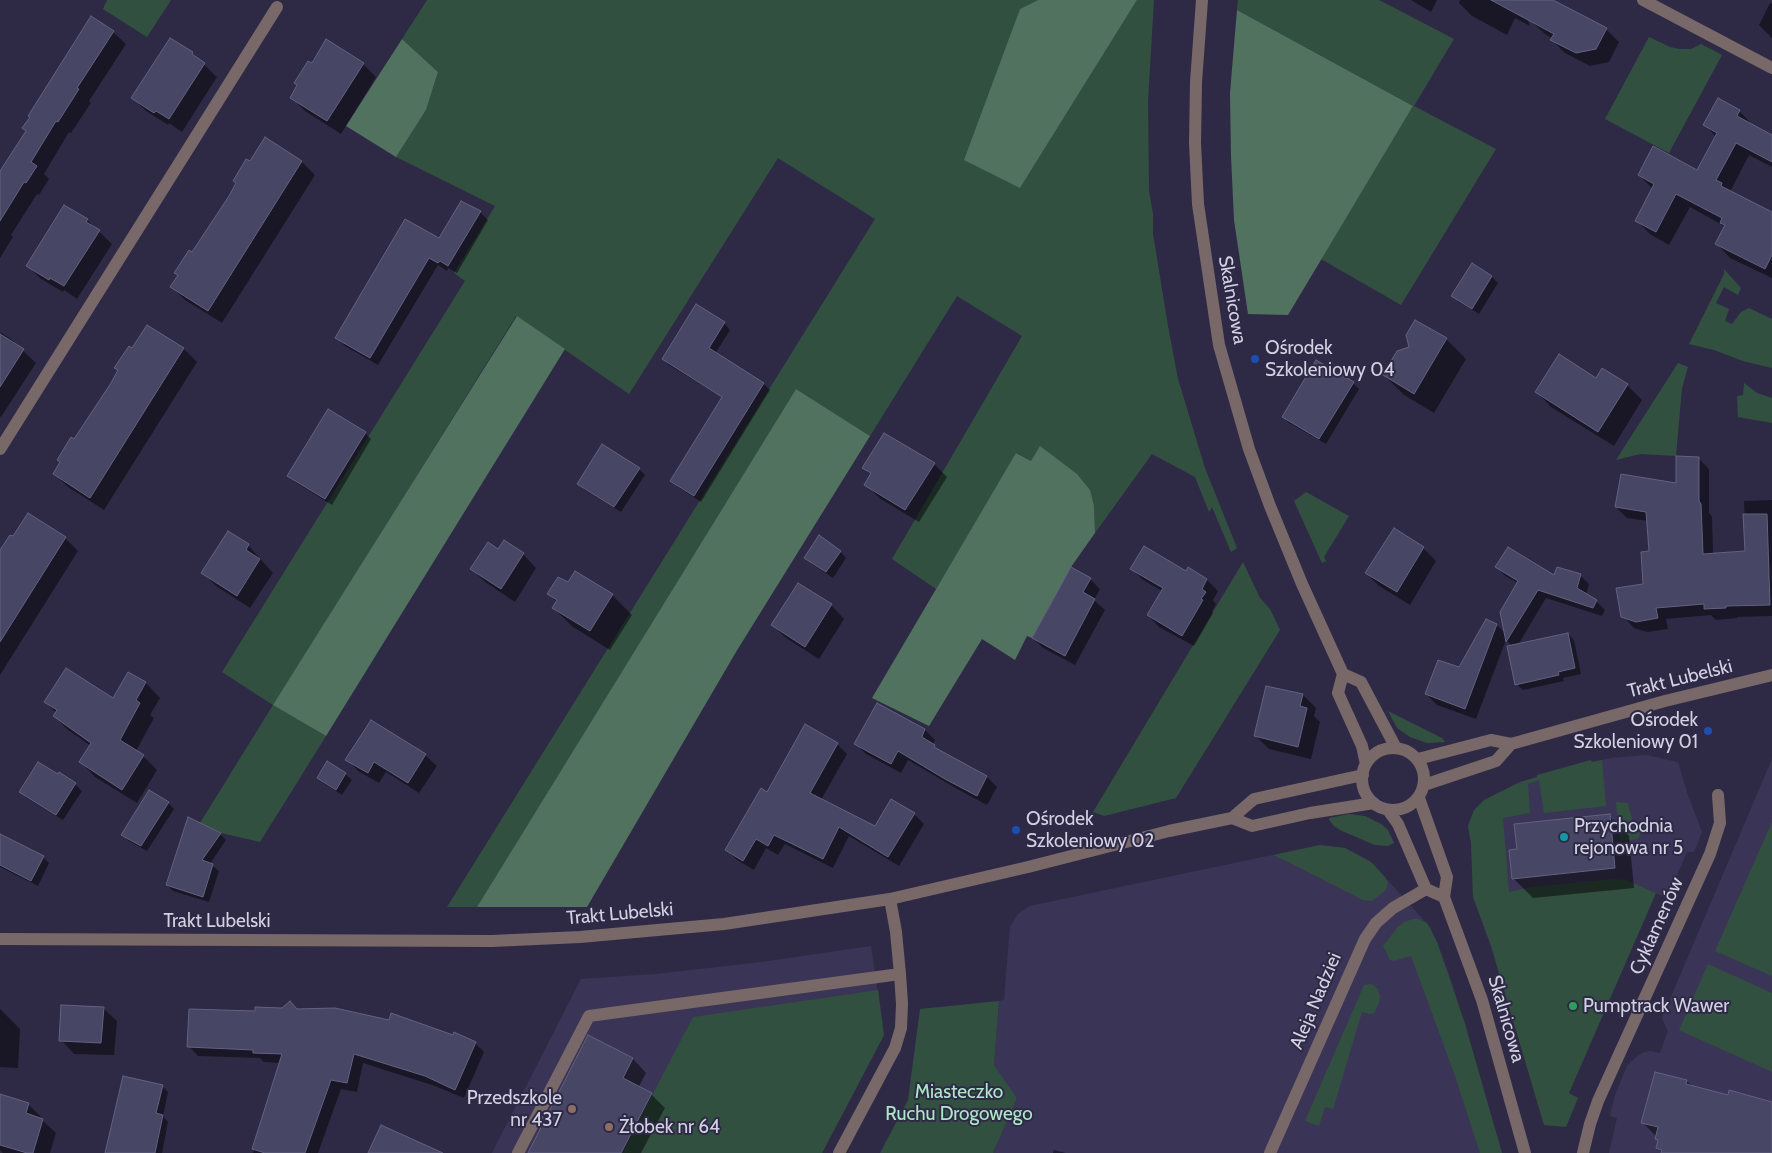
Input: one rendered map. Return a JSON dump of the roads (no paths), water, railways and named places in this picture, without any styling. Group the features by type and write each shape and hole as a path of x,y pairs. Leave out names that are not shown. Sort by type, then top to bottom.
{"street":[{"name":"Skalnicowa","path":"1202,0 1196,82 1195,143 1198,204 1219,345 1248,448 1266,497 1302,584 1343,674"},
{"path":"1643,0 1772,68"},
{"path":"0,449 277,7"},
{"path":"1364,769 1370,759 1378,752 1387,748 1406,750 1418,759 1424,771 1424,785 1418,798 1408,806 1395,810 1388,810 1374,803 1364,790 1362,746 1338,693 1343,674 1361,682 1396,748"},
{"name":"Trakt Lubelski","path":"1418,759 1491,740 1511,744 1665,701 1772,675"},
{"path":"1424,785 1496,761 1511,744"},
{"name":"Trakt Lubelski","path":"0,939 409,941 540,939 724,924 890,899 1028,868 1169,831 1232,818 1254,799 1364,769"},
{"name":"Cyklamenów","path":"1583,1153 1598,1101 1710,854 1720,823 1718,794"},
{"name":"Skalnicowa","path":"1418,798 1447,877 1444,897 1469,960 1482,1000 1525,1153"},
{"name":"Trakt Lubelski","path":"1232,818 1252,826 1374,803"},
{"path":"1388,810 1398,824 1426,889 1444,897"},
{"name":"Aleja Nadziei","path":"1270,1153 1365,939 1376,923 1393,908 1426,889"},
{"path":"840,1153 895,1048 901,1028 900,974 896,932 890,899"},
{"path":"518,1153 589,1016 900,974"}],"place":[{"name":"Ośrodek Szkoleniowy 04","path":"1255,359"},
{"name":"Ośrodek Szkoleniowy 01","path":"1708,731"},
{"name":"Ośrodek Szkoleniowy 02","path":"1016,830"},
{"name":"Przychodnia rejonowa nr 5","path":"1564,837"},
{"name":"Pumptrack Wawer","path":"1573,1006"},
{"name":"Przedszkole nr 437","path":"572,1109"},
{"name":"Żłobek nr 64","path":"609,1127"}],"park label":[{"name":"Miasteczko Ruchu Drogowego","path":"959,1103"}]}
